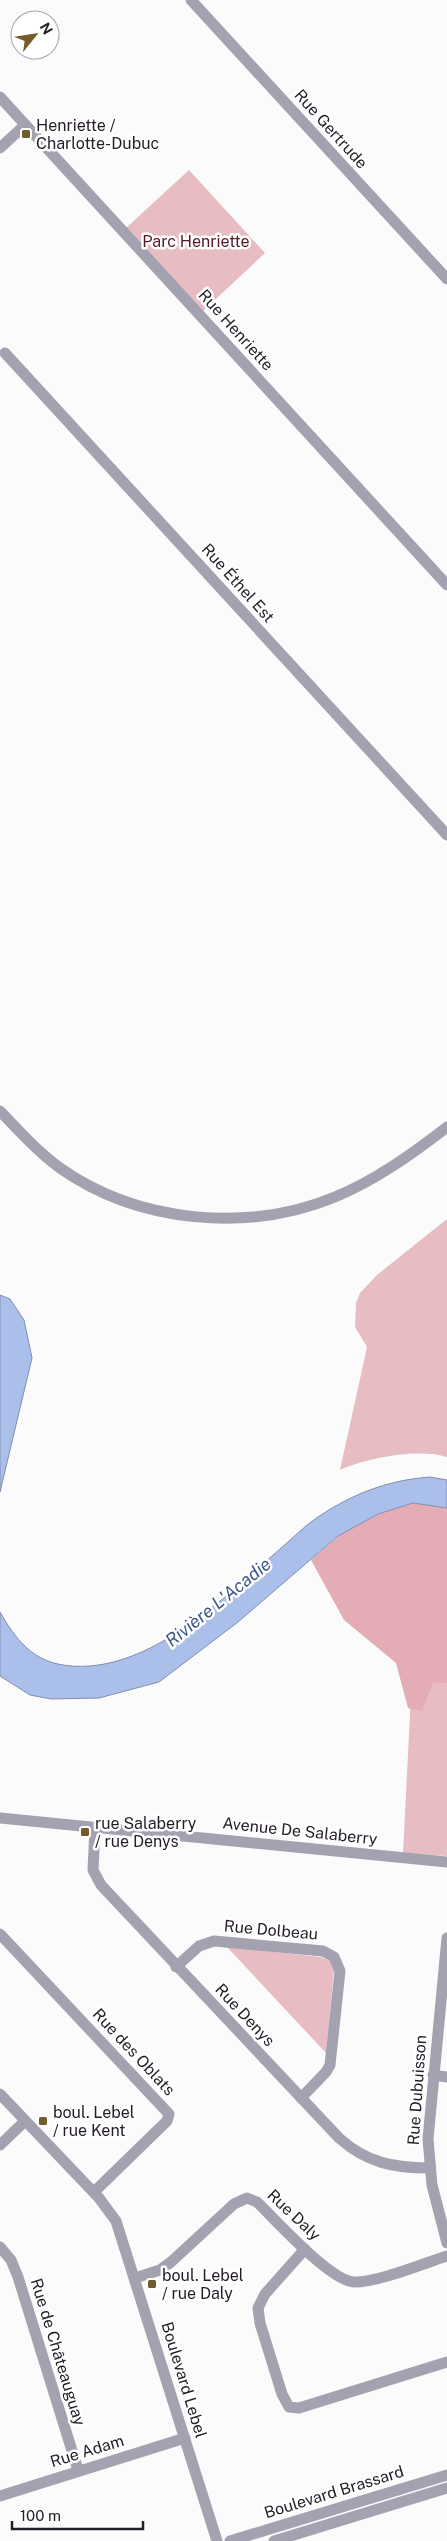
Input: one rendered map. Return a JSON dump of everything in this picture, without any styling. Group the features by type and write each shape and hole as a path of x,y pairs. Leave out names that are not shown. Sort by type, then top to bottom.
{"street":[{"name":"Rue Gertrude","path":"192,0 447,279"},
{"name":"Rue Henriette","path":"0,97 447,585"},
{"path":"0,148 25,125"},
{"name":"Rue Éthel Est","path":"4,353 447,835"},
{"path":"0,1111 42,1154 62,1169 90,1185 127,1201 160,1211 220,1219 281,1214 335,1198 380,1174 447,1127"},
{"name":"Avenue De Salaberry","path":"0,1818 447,1862"},
{"name":"Rue Denys","path":"95,1828 92,1865 95,1878 176,1967 339,2138 364,2157 389,2166 430,2168"},
{"name":"Rue des Oblats","path":"0,1934 168,2112 166,2122 94,2192"},
{"name":"Rue Dubuisson","path":"447,1938 428,2126 430,2168 447,2243"},
{"name":"Rue Dolbeau","path":"176,1967 203,1944 214,1941 323,1951 334,1957 340,1971 330,2065 326,2072 301,2098"},
{"path":"433,2075 447,2077"},
{"name":"Boulevard Lebel","path":"0,2094 94,2192 116,2222 217,2541"},
{"path":"0,2145 25,2121"},
{"name":"Rue Daly","path":"135,2278 168,2265 234,2204 244,2198 257,2202 305,2249 340,2276 354,2282 367,2280 447,2256"},
{"name":"Rue de Châteauguay","path":"0,2247 11,2260 18,2277 78,2470"},
{"path":"305,2249 265,2294 258,2308 260,2323 282,2394 289,2407 299,2408 447,2362"},
{"name":"Rue Adam","path":"0,2496 184,2438"},
{"name":"Boulevard Brassard","path":"230,2541 447,2475"},
{"name":"Boulevard Brassard","path":"274,2541 447,2488"}],"green space":[{"name":"Parc Henriette","path":"189,170 265,253 203,311 126,228"},
{"path":"447,1219 447,1457 435,1454 408,1454 378,1458 340,1470 367,1347 355,1327 356,1303 360,1293 377,1275"},
{"path":"412,1675 447,1676 447,1856 403,1853"},
{"path":"227,1947 321,1957 330,1961 334,1970 326,2053"}],"shaded area":[{"path":"413,1503 447,1508 447,1683 433,1682 422,1711 408,1708 396,1663 344,1620 311,1560 341,1534 378,1514"}],"water":[{"path":"0,1295 10,1299 24,1320 32,1358 0,1492"},
{"path":"430,1477 447,1480 447,1508 413,1503 378,1514 338,1536 238,1622 159,1682 99,1698 51,1699 30,1695 0,1676 0,1612 8,1626 26,1647 47,1661 74,1666 90,1666 117,1661 143,1652 192,1622 216,1604 308,1524 344,1501 385,1485"}],"place":[{"name":"Henriette / Charlotte-Dubuc","path":"26,134"},
{"name":"rue Salaberry / rue Denys","path":"85,1832"},
{"name":"boul. Lebel / rue Kent","path":"43,2121"},
{"name":"boul. Lebel / rue Daly","path":"152,2284"}],"water label":[{"name":"Rivière L'Acadie","path":"218,1602"}]}
